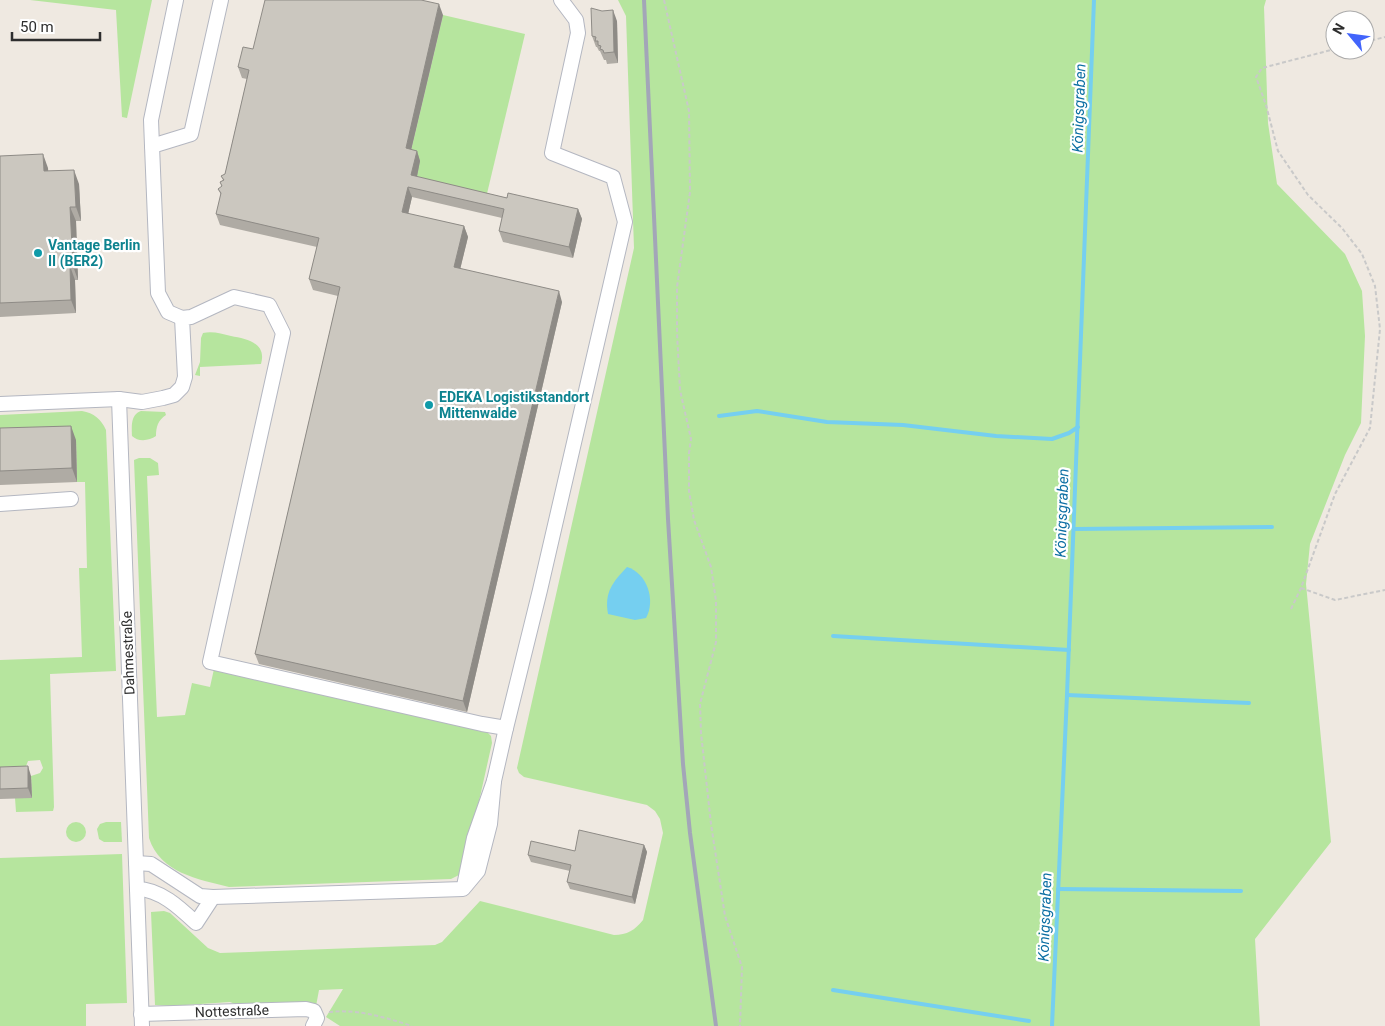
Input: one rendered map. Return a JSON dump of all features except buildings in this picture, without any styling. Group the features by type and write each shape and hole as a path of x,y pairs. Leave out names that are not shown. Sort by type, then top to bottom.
{"street":[{"path":"176,0 151,120 158,292 168,312 182,318 191,317 234,297 269,305 283,333 210,662 506,728"},
{"path":"152,146 191,134 222,0"},
{"path":"136,863 151,864 200,896 213,897 463,889 478,871 490,824 494,781 506,728 540,590 625,222 622,206 612,177 552,153 578,33 576,20 561,0"},
{"path":"0,404 119,399 142,402 174,395 182,387 185,377 182,318"},
{"name":"Dahmestraße","path":"119,399 141,1020"},
{"path":"0,504 71,500"},
{"path":"137,890 146,890 175,904 196,923 213,897"},
{"name":"Nottestraße","path":"141,1020 306,1009 314,1011 315,1019"}],"path":[{"path":"664,0 689,111 690,192 677,288 676,333 680,390 691,439 689,491 694,520 710,567 716,601 716,642 700,704 701,733 724,916 742,967 740,1026"},
{"path":"1291,609 1301,588 1335,494 1370,428 1380,328 1375,286 1362,254 1342,228 1308,195 1278,152 1266,105 1256,77 1262,68 1325,52"},
{"path":"1301,588 1335,600 1385,590"},
{"path":"315,1019 342,1011 373,1014 412,1026"}],"green space":[{"path":"30,0 152,0 127,118 122,117 116,10"},
{"path":"618,0 1266,0 1264,7 1268,123 1277,184 1345,254 1362,291 1365,336 1361,423 1345,455 1310,544 1306,584 1331,842 1255,939 1260,1026 340,1026 326,1017 343,989 319,990 316,1006 243,1007 230,1002 171,1006 155,1005 151,912 164,911 170,913 208,948 220,953 435,945 442,942 480,901 614,935 630,931 643,920 663,833 660,819 655,811 647,805 524,777 517,768 634,248 626,16"},
{"path":"443,15 525,34 485,202 415,186 409,159"},
{"path":"203,333 221,334 254,343 261,351 261,364 200,367 200,376 195,375 200,362"},
{"path":"82,411 97,417 106,430 116,671 50,674 54,807 53,811 16,812 15,798 32,798 31,776 40,773 43,768 40,760 28,761 25,769 0,772 0,660 82,657 79,568 87,568 85,482 77,482 76,440 0,442 0,415"},
{"path":"141,411 165,412 166,415 158,424 156,436 150,439 140,440 132,436 133,418"},
{"path":"150,458 158,463 159,475 147,476 157,717 185,715 192,683 210,687 214,669 487,732 491,736 492,743 465,864 461,874 451,879 229,887 182,873 171,867 154,850 149,838 134,460"},
{"path":"72,822 80,822 86,828 86,836 80,842 72,842 66,836 66,828"},
{"path":"121,822 122,842 104,842 99,839 97,829 100,824"},
{"path":"122,854 127,1003 86,1004 86,1026 0,1026 0,858"}],"water":[{"path":"627,567 640,575 648,588 650,603 646,618 635,620 608,614 607,599 611,588"}],"waterway":[{"name":"Königsgraben","path":"1052,1026 1094,0"},
{"path":"719,416 757,411 827,422 903,425 996,436 1052,439 1069,433 1078,427"},
{"path":"1074,529 1272,527"},
{"path":"833,636 1069,650"},
{"path":"1067,695 1249,703"},
{"path":"1058,889 1241,891"},
{"path":"833,990 1029,1021"}],"railway":[{"path":"644,0 668,519 683,764 690,833 716,1026"}],"place":[{"name":"Vantage Berlin II (BER2)","path":"38,253"},
{"name":"EDEKA Logistikstandort Mittenwalde","path":"429,405"}]}
